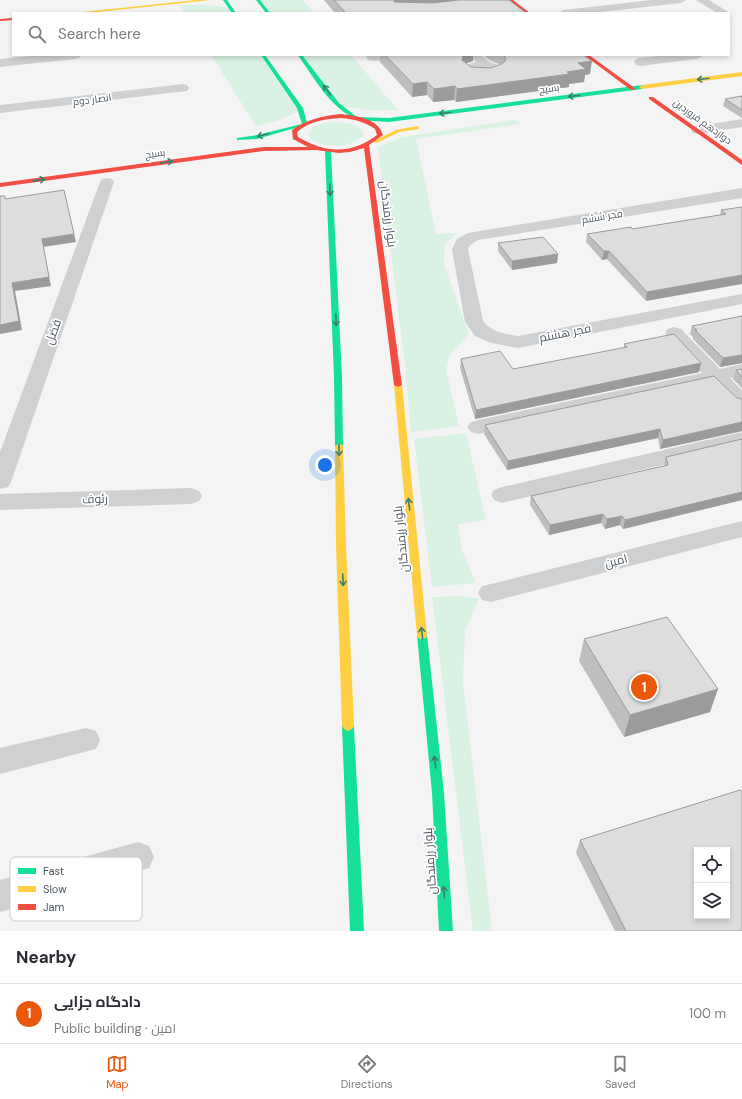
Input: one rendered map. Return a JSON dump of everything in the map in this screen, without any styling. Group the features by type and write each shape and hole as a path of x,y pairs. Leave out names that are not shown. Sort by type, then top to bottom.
{"main road":[{"path":"85,12 209,0"},
{"path":"225,0 233,12"},
{"path":"258,0 267,12"},
{"path":"510,0 527,12"},
{"path":"0,20 12,19"},
{"path":"264,56 300,108 302,124"},
{"path":"301,56 337,104 356,118"},
{"path":"587,56 633,89"},
{"name":"بسیج","path":"302,124 328,117 389,120 742,74"},
{"name":"دوازدهم فروردین","path":"666,96 647,99 698,130 742,163"},
{"name":"بلوار رزمندگان","path":"356,118 370,122 378,128 380,135 371,144 397,383 438,793 446,931"},
{"path":"226,141 257,137 302,124"},
{"path":"302,124 294,131 295,138 302,144 314,149 328,151 356,150 398,131 430,127"},
{"name":"بسیج","path":"0,185 264,149 314,149"},
{"path":"328,151 338,377 341,545 357,931"}],"street":[{"path":"584,12 606,11 681,0"},
{"path":"701,0 724,12"},
{"path":"0,63 66,56"},
{"path":"372,57 383,56"},
{"path":"465,63 468,72 479,76 493,75 498,72 497,69 486,65 475,56"},
{"path":"640,62 676,56"},
{"name":"انصار دوم","path":"0,109 183,88"},
{"path":"698,130 742,123"},
{"name":"فضل","path":"0,482 107,182"},
{"name":"فجر ششم","path":"463,242 474,236 742,193"},
{"name":"فجر هشتم","path":"463,242 460,249 474,322 482,332 498,339 518,342 742,299"},
{"path":"674,333 742,402"},
{"path":"478,426 742,370"},
{"path":"502,495 742,439"},
{"name":"رئوف","path":"0,502 191,496"},
{"name":"امین","path":"491,593 742,529"},
{"path":"0,761 86,740"},
{"path":"0,896 10,893"}],"green space":[{"path":"258,0 303,0 313,12 267,12"},
{"path":"180,5 211,5 231,8 233,12 184,12"},
{"path":"212,56 263,56 300,111 280,120 256,126"},
{"path":"302,56 352,56 398,110 367,110 340,106"},
{"path":"515,120 520,124 416,139 436,234 457,233 445,244 444,264 469,335 450,354 446,370 459,426 411,432 406,375 378,147 402,137"},
{"path":"335,122 347,123 356,126 362,130 364,134 352,143 336,146 319,143 308,135 315,126"},
{"path":"466,433 486,520 458,524 462,551 476,583 432,587 414,439"},
{"path":"464,596 479,599 465,630 463,682 492,931 473,931 432,597"}],"building":[{"path":"334,0 395,0 394,2 432,3 459,0 509,0 525,12 345,12"},
{"path":"386,56 463,56 462,60 471,67 490,68 502,64 506,60 504,56 584,56 592,61 578,63 586,69 567,72 570,74 457,89 455,86 434,89 427,82 413,84"},
{"path":"742,96 742,110 725,99"},
{"path":"64,190 74,234 42,239 49,277 12,283 19,321 0,325 0,196 5,196 5,199"},
{"path":"742,207 742,275 647,292 609,251 604,251 587,234 631,227 632,229 726,214 721,210"},
{"path":"543,237 558,254 512,261 498,243"},
{"path":"742,316 742,355 723,358 692,326"},
{"path":"674,334 701,363 476,410 461,359 500,351 513,369 627,347 624,344"},
{"path":"742,369 742,377 736,370"},
{"path":"714,376 737,398 742,399 742,422 663,440 660,429 508,461 485,425"},
{"path":"742,439 742,492 625,520 622,516 607,519 603,514 550,525 531,496 668,465 666,457"},
{"path":"667,617 718,689 630,715 584,639"},
{"path":"740,790 742,792 742,931 626,931 580,840"}],"traffic: fast":[{"path":"225,0 233,12"},
{"path":"258,0 267,12"},
{"path":"264,56 300,108 304,123"},
{"path":"301,56 337,104 355,117"},
{"path":"358,118 389,120 642,87"},
{"path":"239,139 257,137 300,125"},
{"path":"328,151 338,377 339,446"},
{"path":"422,635 438,793 446,931"},
{"path":"348,726 357,931"}],"traffic: slow":[{"path":"85,12 209,0"},
{"path":"642,87 742,74"},
{"path":"375,142 398,131 417,128"},
{"path":"398,385 422,635"},
{"path":"339,446 348,726"}],"traffic: jam":[{"path":"510,0 527,12"},
{"path":"0,20 12,19"},
{"path":"587,56 633,89"},
{"path":"651,98 742,163"},
{"path":"341,116 356,118 370,123 378,128 380,135 361,147 339,152 316,148 295,138 294,131 310,121 341,116"},
{"path":"367,146 398,385"},
{"path":"0,185 264,149 314,149"}],"place":[{"name":"دادگاه جزایی","path":"644,687"}]}
